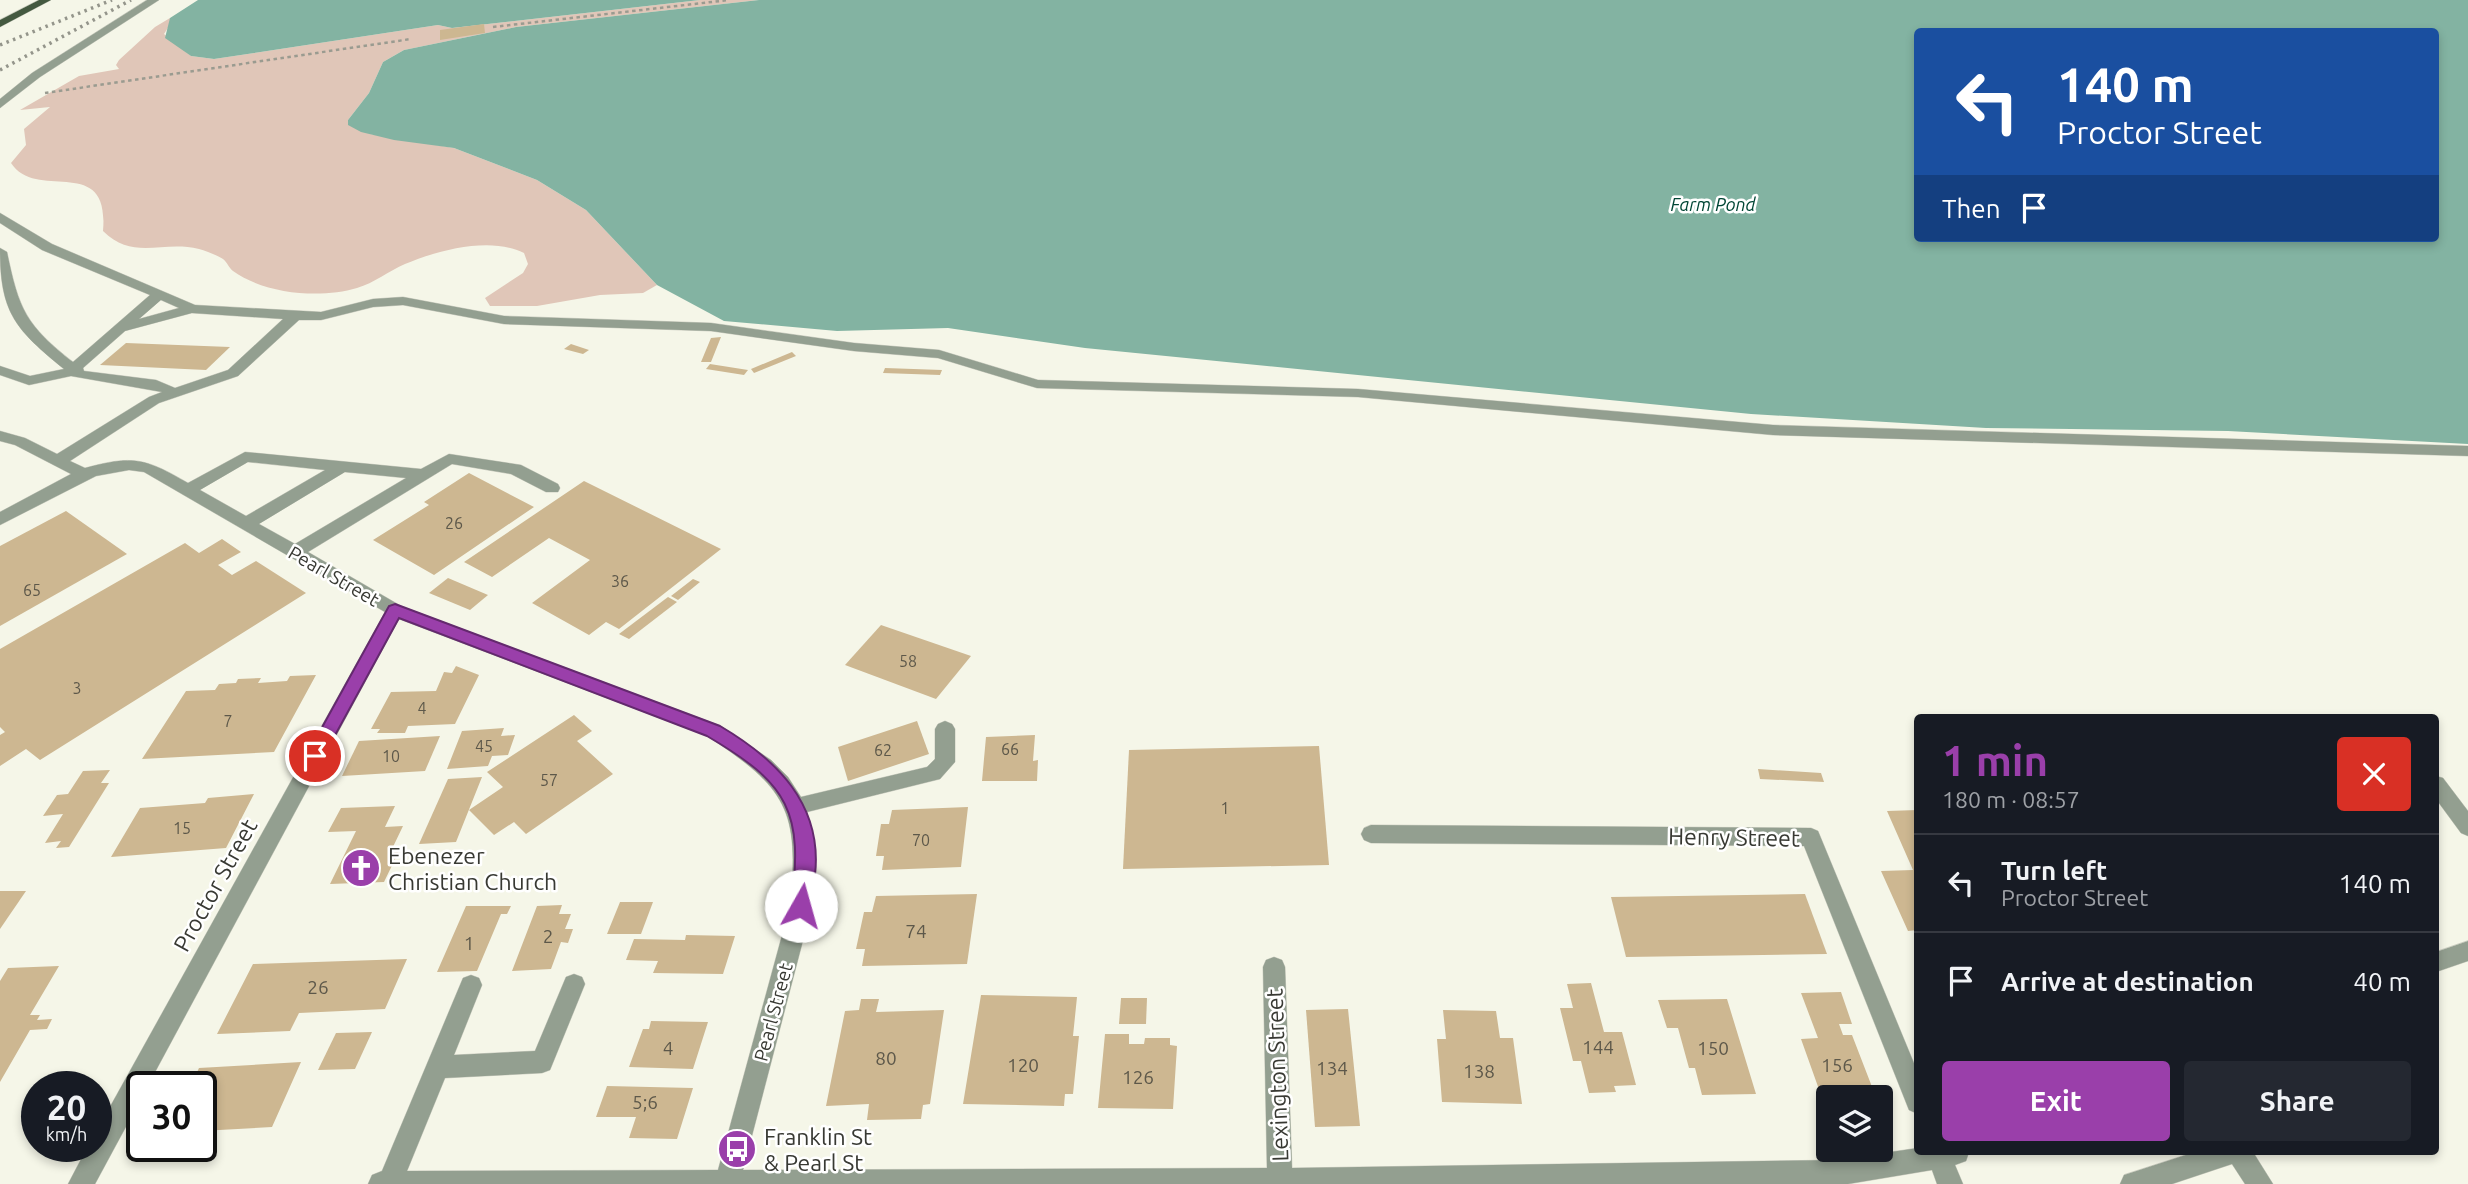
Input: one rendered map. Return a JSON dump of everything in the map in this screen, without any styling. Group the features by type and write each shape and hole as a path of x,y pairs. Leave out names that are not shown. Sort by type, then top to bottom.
{"main road":[{"path":"0,24 46,0"}],"street":[{"path":"3,102 77,47 154,0"},
{"path":"0,18 12,18"},
{"path":"0,218 47,247 191,309"},
{"path":"0,252 14,313 29,333 75,371 99,381 163,386 173,393"},
{"path":"0,370 29,381 75,371 83,358 159,294"},
{"path":"118,328 191,309 321,316 373,303 403,301 504,320 719,327 854,347 939,354 1037,384 1358,393 1773,430 2468,451"},
{"path":"58,461 148,403 239,369 295,316"},
{"path":"0,436 20,441 85,475"},
{"path":"188,490 245,457 420,474"},
{"path":"293,553 420,474 449,459 515,469 552,488"},
{"name":"Pearl Street","path":"85,475 122,465 148,467 395,610 714,731 745,750 772,772 796,807 804,829 807,861 801,906 728,1182"},
{"path":"246,524 343,466"},
{"path":"0,519 85,475"},
{"name":"Proctor Street","path":"81,1184 395,610"},
{"path":"796,807 933,773 945,762 945,729"},
{"path":"2439,788 2468,827"},
{"name":"Henry Street","path":"1371,834 1811,837 1914,1092"},
{"path":"2439,961 2468,951"},
{"name":"Lexington Street","path":"1273,967 1280,1182"},
{"path":"437,1066 542,1062 574,984"},
{"path":"389,1184 471,985"},
{"path":"381,1184 1710,1179 1836,1173 1934,1155"},
{"path":"1945,1155 1951,1184"},
{"path":"2133,1184 2223,1155"},
{"path":"2241,1155 2260,1184"}],"path":[{"path":"494,27 729,0"},
{"path":"3,102 411,39"}],"shaded area":[{"path":"700,0 759,0 516,27 404,50 383,62 369,93 348,120 370,134 454,148 537,180 586,210 657,285 643,293 600,295 537,306 490,306 485,298 523,273 528,264 524,253 511,248 480,245 418,259 363,286 342,291 310,294 277,289 246,279 233,271 223,259 202,250 185,247 137,248 114,240 103,231 102,207 95,193 84,185 37,179 23,174 11,163 26,145 24,129 50,107 20,110 79,76 119,69 116,65 119,60 155,27 170,18 171,23 164,34 191,56 214,59 438,25 452,28"}],"water":[{"path":"198,0 700,0 452,28 438,25 214,59 191,56 165,38 170,18"},
{"name":"Farm Pond","path":"759,0 2468,0 2468,444 2228,431 1986,428 1751,414 1085,348 948,328 837,331 724,321 657,285 586,210 537,180 454,148 394,140 361,132 348,125 348,120 369,93 383,62 404,50 516,27"}],"building":[{"path":"484,24 485,33 440,40 440,30"},
{"path":"721,337 711,362 701,362 711,338"},
{"path":"126,343 230,347 206,370 100,365"},
{"path":"571,344 589,350 583,354 564,349"},
{"path":"792,352 796,356 754,373 751,369"},
{"path":"710,364 748,370 744,375 706,369"},
{"path":"885,368 942,370 940,375 883,373"},
{"path":"469,473 534,507 434,575 373,540 429,505 424,502"},
{"path":"584,481 721,549 619,629 606,622 589,635 532,603 590,560 549,538 492,577 464,562"},
{"path":"66,511 127,554 0,626 0,546"},
{"path":"222,539 241,552 218,565 232,575 256,561 306,593 40,760 26,749 0,766 0,735 5,732 0,727 0,649 185,543 199,553"},
{"path":"448,578 488,595 470,610 429,593"},
{"path":"693,579 700,582 678,600 671,596"},
{"path":"668,597 677,602 629,639 619,634"},
{"path":"881,625 971,656 936,699 845,665"},
{"path":"456,666 479,675 455,724 408,726 405,733 377,733 380,729 371,729 391,692 436,691 444,672 452,673"},
{"path":"316,675 274,752 142,759 186,691 215,690 219,684 236,683 238,679 261,678 258,683 287,681 290,676"},
{"path":"574,715 592,731 577,741 613,774 526,834 514,822 494,835 469,810 503,787 487,772"},
{"path":"917,721 929,754 848,781 838,747"},
{"path":"504,728 501,736 515,735 508,755 492,756 488,766 447,769 462,731"},
{"path":"1035,735 1033,761 1038,760 1037,781 982,781 986,737"},
{"path":"440,736 425,771 342,776 359,741"},
{"path":"1319,746 1329,865 1123,869 1129,750"},
{"path":"1758,769 1821,773 1824,782 1760,779"},
{"path":"110,770 101,783 109,783 69,847 56,848 61,841 45,843 63,814 43,816 57,795 68,794 83,771"},
{"path":"482,777 456,842 419,844 448,779"},
{"path":"254,794 226,848 111,857 140,808 205,803 208,798"},
{"path":"395,806 385,827 403,826 391,851 399,851 384,882 330,884 356,831 328,832 341,808"},
{"path":"968,807 961,867 882,870 884,856 876,856 881,824 889,824 892,810"},
{"path":"1914,810 1914,930 1908,931 1881,871 1913,870 1887,811"},
{"path":"0,891 26,891 0,929"},
{"path":"977,894 967,964 862,966 865,949 856,949 864,912 872,912 876,896"},
{"path":"1805,894 1827,954 1626,957 1611,897"},
{"path":"620,902 653,902 641,934 607,934"},
{"path":"562,905 559,914 571,914 565,929 573,929 568,943 561,942 551,969 512,971 537,906"},
{"path":"466,906 511,906 507,914 501,914 477,971 437,972"},
{"path":"686,935 735,936 723,974 653,973 658,961 626,960 634,939 685,940"},
{"path":"407,959 385,1009 299,1013 290,1031 217,1034 253,964"},
{"path":"59,966 30,1015 40,1015 37,1020 52,1019 47,1029 30,1030 0,1082 0,981 8,968"},
{"path":"1591,983 1604,1032 1622,1032 1636,1085 1614,1086 1616,1092 1589,1093 1581,1061 1573,1061 1560,1008 1573,1008 1567,984"},
{"path":"1841,992 1852,1024 1839,1024 1843,1035 1852,1035 1871,1085 1817,1085 1801,1039 1818,1038 1801,993"},
{"path":"981,995 1077,997 1073,1036 1079,1036 1073,1094 1065,1094 1064,1106 963,1104"},
{"path":"1121,998 1147,998 1146,1024 1119,1024"},
{"path":"861,999 879,999 876,1012 944,1010 930,1104 923,1105 921,1119 867,1120 869,1104 826,1106 845,1011 859,1010"},
{"path":"1727,999 1756,1094 1702,1095 1695,1068 1689,1068 1678,1028 1667,1028 1658,1000"},
{"path":"1348,1009 1360,1126 1315,1127 1306,1010"},
{"path":"1443,1010 1496,1011 1500,1038 1513,1038 1522,1104 1442,1102 1437,1039 1446,1039"},
{"path":"651,1021 708,1022 693,1069 629,1067 643,1029 649,1029"},
{"path":"372,1032 355,1069 318,1070 336,1033"},
{"path":"1105,1034 1129,1034 1129,1044 1144,1044 1145,1038 1170,1038 1170,1045 1177,1046 1173,1109 1098,1108"},
{"path":"301,1062 272,1127 217,1130 217,1071 198,1071 199,1068"},
{"path":"607,1086 693,1088 677,1139 629,1138 636,1117 596,1117"}],"railway":[{"path":"0,45 112,0"},
{"path":"0,70 131,0"}],"place":[{"name":"Ebenezer Christian Church","path":"361,868"},
{"name":"Franklin St & Pearl St","path":"737,1149"}],"route":[{"path":"315,756 395,610 714,731 745,750 772,772 792,797 804,829 807,861 801,906"}]}
